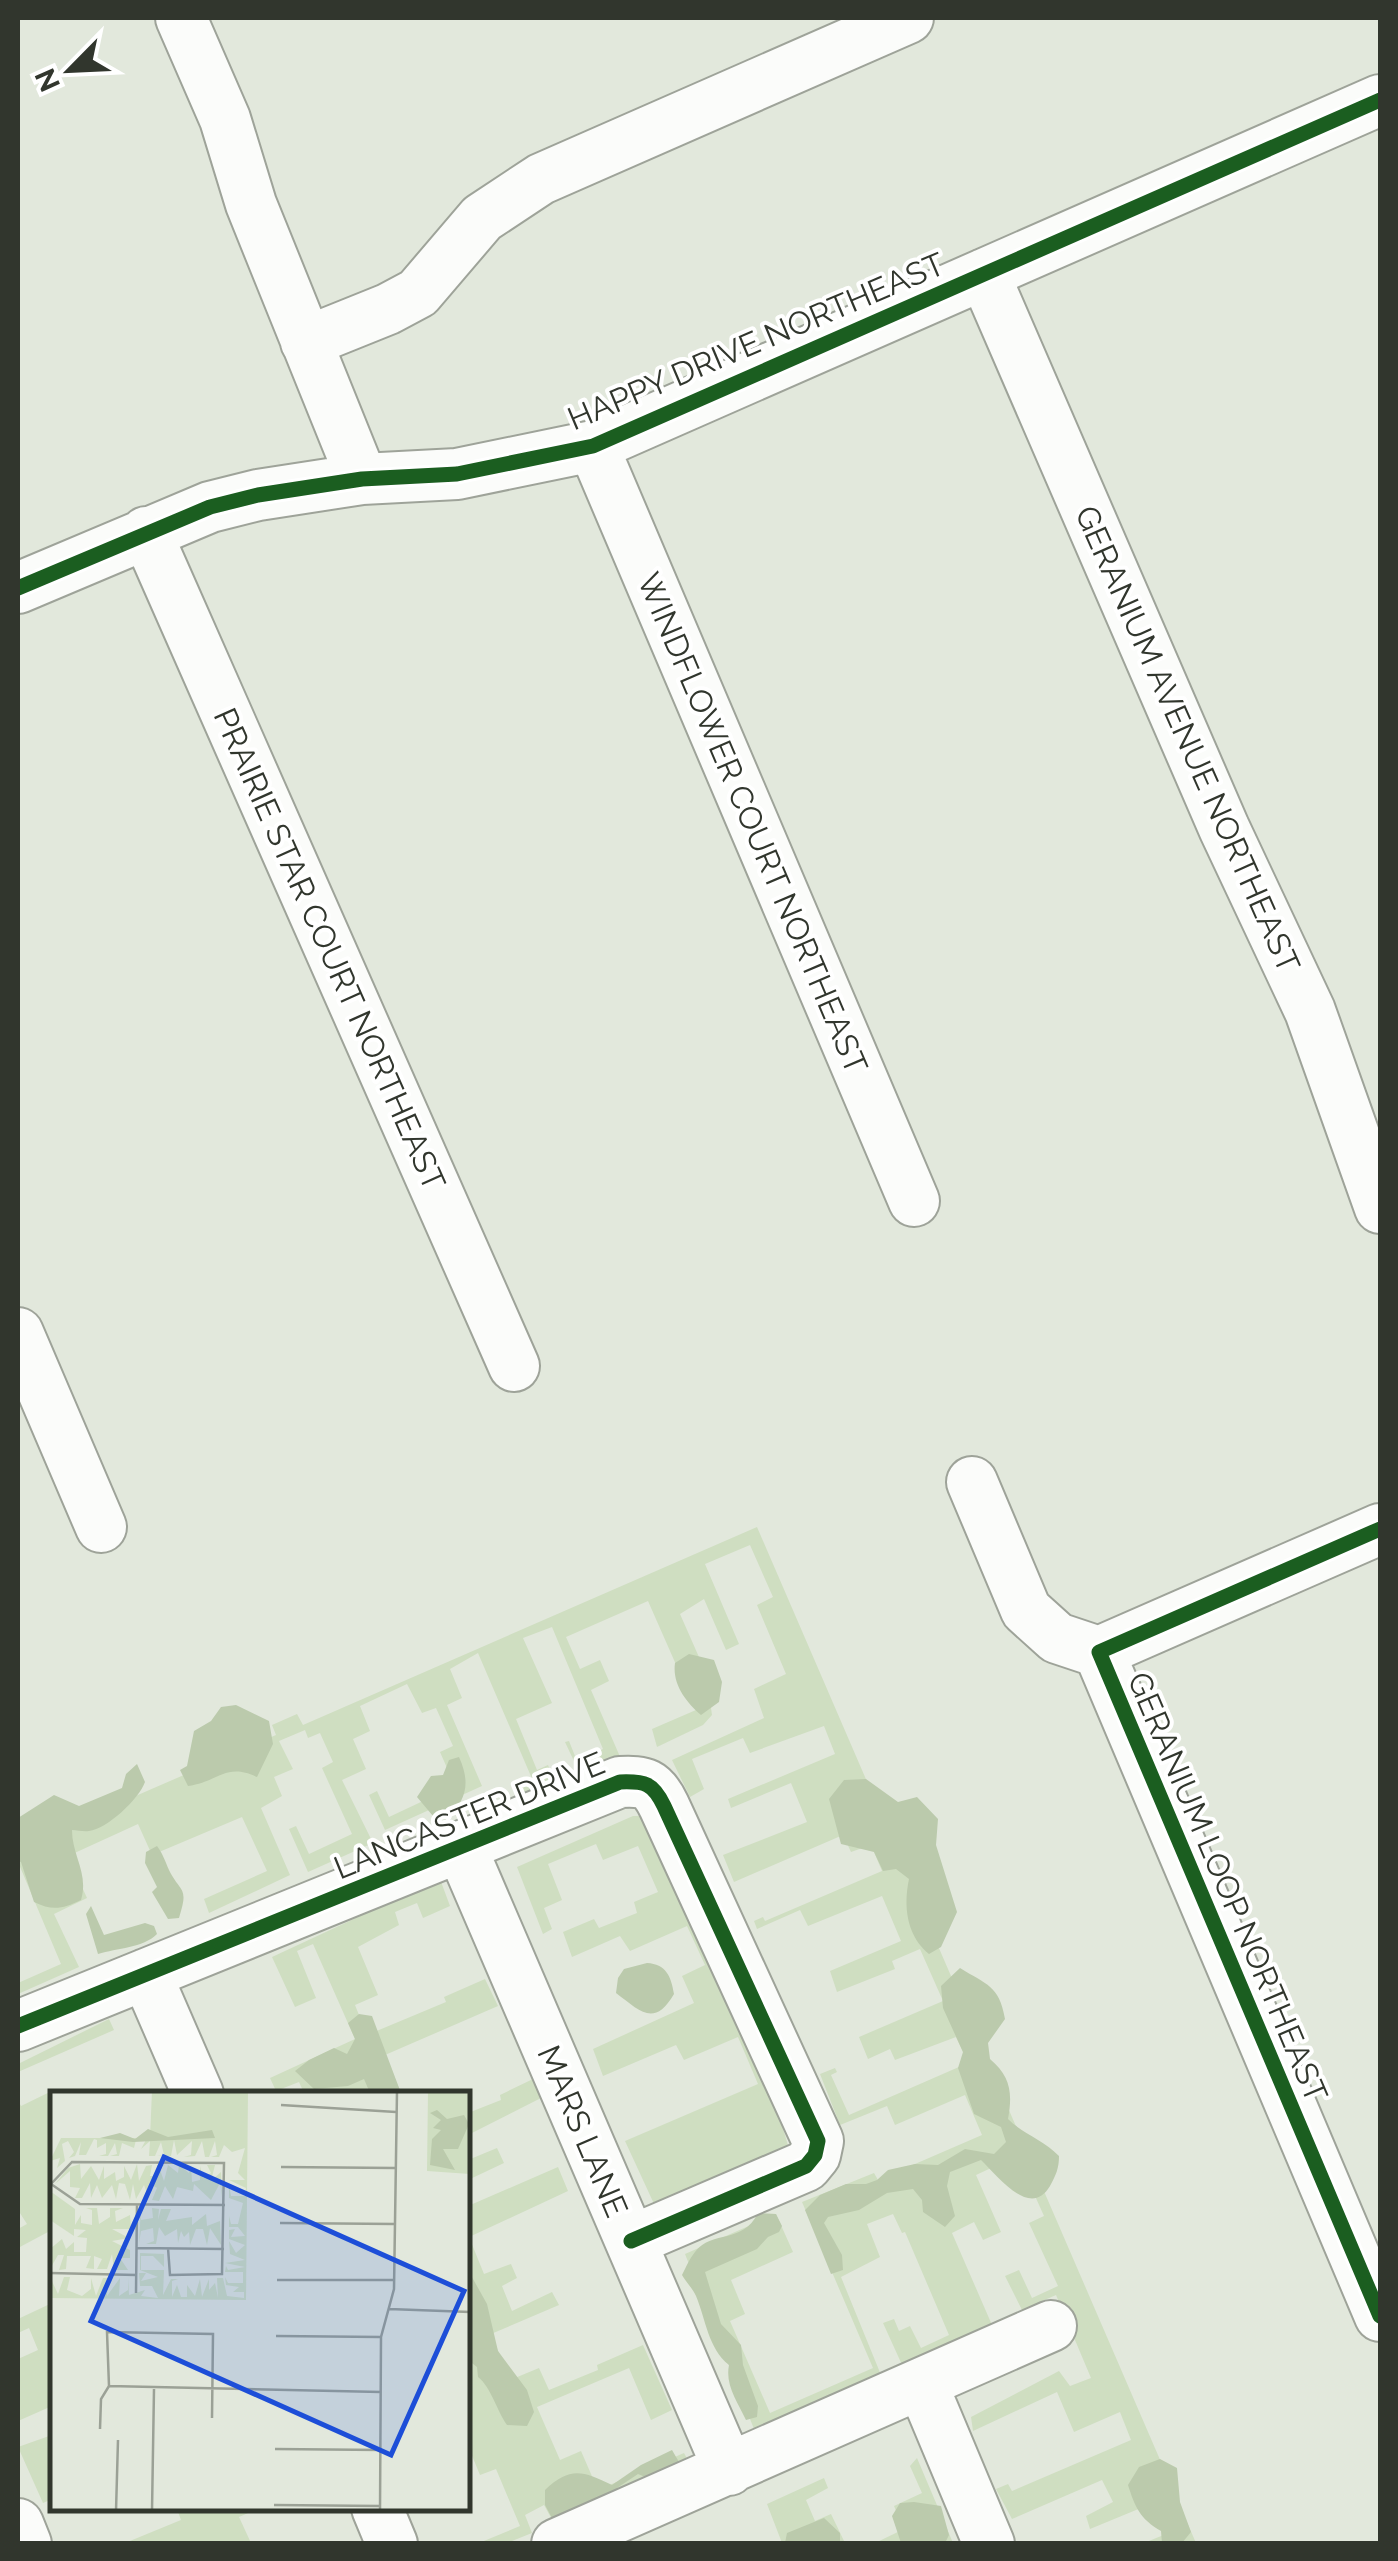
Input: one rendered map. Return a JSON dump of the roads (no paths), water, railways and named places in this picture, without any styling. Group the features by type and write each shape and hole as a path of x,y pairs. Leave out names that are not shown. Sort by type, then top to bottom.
{"street":[{"path":"181,18 226,120 251,204 362,479"},
{"path":"306,342 388,310 418,293 482,218 541,178 908,18"},
{"name":"HAPPY DRIVE NORTHEAST","path":"18,588 210,507 258,495 362,479 458,474 592,446 1380,100"},
{"name":"GERANIUM AVENUE NORTHEAST","path":"984,274 1224,828 1310,1012 1380,1208"},
{"name":"WINDFLOWER COURT NORTHEAST","path":"592,446 914,1201"},
{"name":"PRAIRIE STAR COURT NORTHEAST","path":"146,532 514,1366"},
{"path":"18,1334 101,1526"},
{"path":"972,1482 1026,1610 1058,1638 1098,1652"},
{"name":"GERANIUM LOOP NORTHEAST","path":"1380,1529 1098,1652 1380,2316"},
{"name":"LANCASTER DRIVE","path":"18,2026 620,1782 644,1781 656,1789 818,2141 815,2155 806,2166 631,2240"},
{"name":"MARS LANE","path":"461,1847 729,2470"},
{"path":"146,1974 197,2091"},
{"path":"557,2544 1051,2326"},
{"path":"922,2384 989,2544"},
{"path":"378,2511 392,2544"},
{"path":"18,2524 26,2544"}]}
